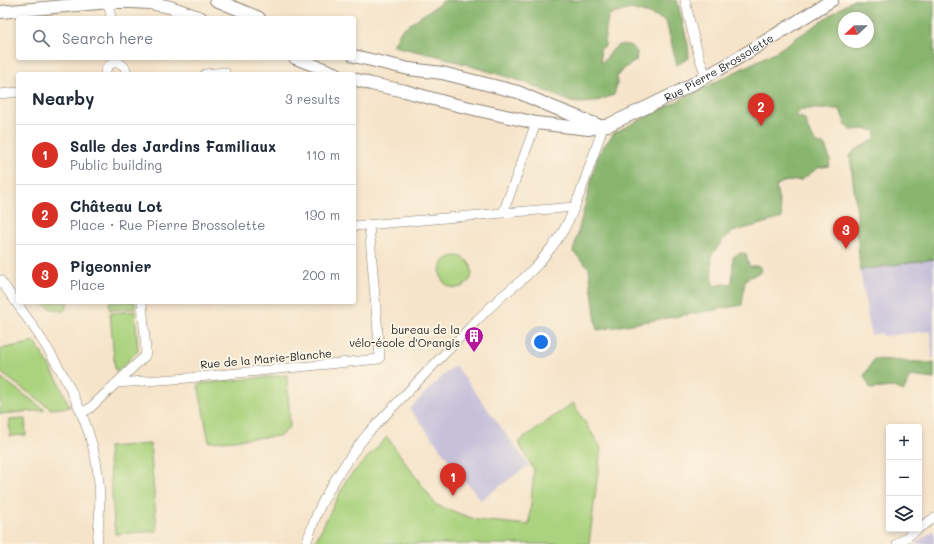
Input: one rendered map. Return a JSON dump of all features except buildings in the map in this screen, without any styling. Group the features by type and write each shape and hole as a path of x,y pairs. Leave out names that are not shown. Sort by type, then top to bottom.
{"main road":[{"path":"216,0 254,16"},
{"name":"Rue Pierre Brossolette","path":"356,80 448,103 536,123 589,129 608,125 680,91 832,0"},
{"path":"0,12 108,1 150,3 170,7 195,16"},
{"path":"356,56 409,69 442,73 518,92 601,126"},
{"path":"300,60 332,72"}],"street":[{"path":"685,0 700,62 706,76"},
{"path":"108,1 111,16"},
{"path":"106,72 107,68 115,60 122,64 126,72"},
{"path":"0,94 16,92"},
{"path":"503,213 536,123"},
{"path":"306,544 319,510 338,475 356,449 380,420 477,320 538,264 562,233 575,207 601,126"},
{"path":"356,226 575,207"},
{"name":"Rue de la Marie-Blanche","path":"116,384 379,360 380,357 369,225"},
{"path":"0,280 16,302"},
{"path":"18,304 61,372 81,412 92,446 99,482 100,503 97,544"},
{"path":"81,412 89,409 146,354 142,304"},
{"path":"922,526 934,518"},
{"path":"897,544 914,532"}],"shaded area":[{"path":"934,259 934,358 932,358 931,331 883,336 882,333 871,335 860,270"},
{"path":"455,365 529,465 481,500 410,409"},
{"path":"934,530 934,544 915,544"}],"green space":[{"path":"445,0 677,0 688,45 689,58 677,65 666,21 631,9 609,15 606,27 605,46 600,49 601,63 617,46 620,45 630,45 637,52 636,61 624,68 617,76 617,84 614,95 594,102 571,102 527,83 438,56 393,46 401,30"},
{"path":"853,0 934,0 934,259 860,270 858,241 855,229 857,213 850,156 854,151 875,139 876,131 867,129 851,130 846,126 840,109 801,109 796,116 805,119 809,132 816,142 825,146 830,159 829,166 818,168 801,180 783,182 776,186 782,218 732,232 723,240 711,256 713,286 732,283 733,257 740,253 746,254 749,266 759,266 762,271 745,280 742,305 597,330 589,268 573,252 598,154 614,133 777,51"},
{"path":"456,256 467,261 472,272 467,283 456,288 445,283 440,272 445,261"},
{"path":"44,304 67,304 64,311 58,311"},
{"path":"109,304 135,304 135,308 110,310"},
{"path":"135,311 138,351 117,372 115,370 110,313"},
{"path":"35,342 58,381 70,407 51,409 0,372 0,349"},
{"path":"874,359 934,363 934,379 910,376 904,391 893,387 871,389 864,376"},
{"path":"287,375 290,427 280,436 209,442 198,384"},
{"path":"0,377 45,410 0,414"},
{"path":"573,403 601,448 589,544 314,544 347,479 387,437 436,505 477,520 529,525 534,470 518,442"},
{"path":"25,419 26,435 10,436 9,420"},
{"path":"150,444 157,531 115,534 108,447"}],"place":[{"name":"Château Lot","path":"761,126"},
{"name":"Pigeonnier","path":"846,249"},
{"name":"bureau de la vélo-école d'Orangis","path":"474,353"},
{"name":"Salle des Jardins Familiaux","path":"453,496"}]}
